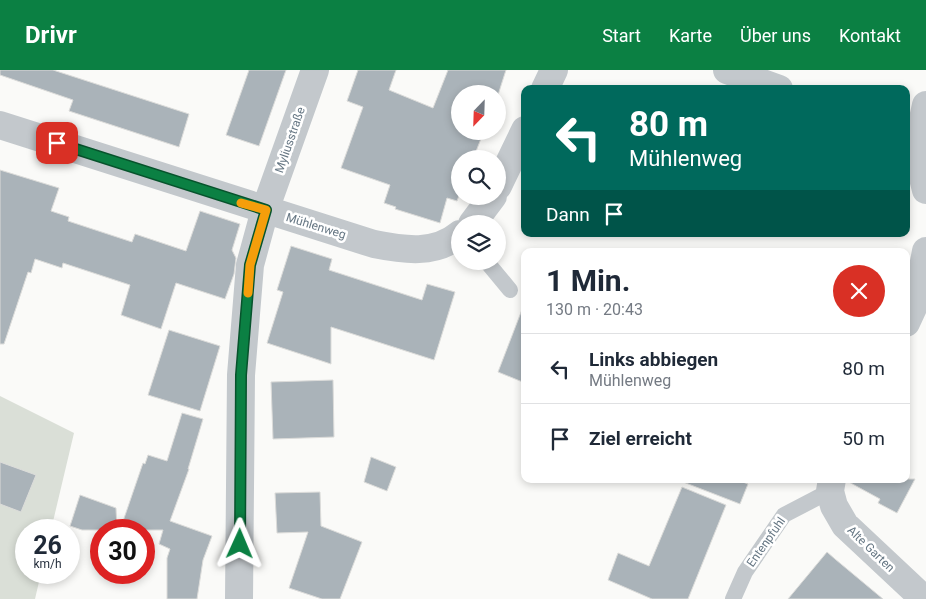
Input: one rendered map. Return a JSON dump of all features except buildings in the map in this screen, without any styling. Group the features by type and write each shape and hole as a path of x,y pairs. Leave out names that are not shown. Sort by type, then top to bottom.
{"street":[{"name":"Myliusstraße","path":"239,599 241,375 250,265 266,210 315,70"},
{"path":"547,85 554,70"},
{"path":"727,70 768,85"},
{"path":"926,105 917,160 926,190"},
{"name":"Mühlenweg","path":"0,125 374,244 399,250 426,250 451,241"},
{"path":"506,169 521,138"},
{"path":"910,314 917,299 926,251"},
{"name":"Alte Garten","path":"831,485 834,506 845,525 924,599"}],"lane":[{"path":"493,270 510,290"},
{"name":"Entenpfuhl","path":"733,599 745,572 784,514 831,485"}],"shaded area":[{"path":"0,396 74,433 54,519 15,519 15,584 38,584 35,599 0,599"}],"slow traffic":[{"path":"241,203 266,210 250,265 248,293"}],"route":[{"path":"57,143 266,210 250,265 241,375 240,544"}]}
